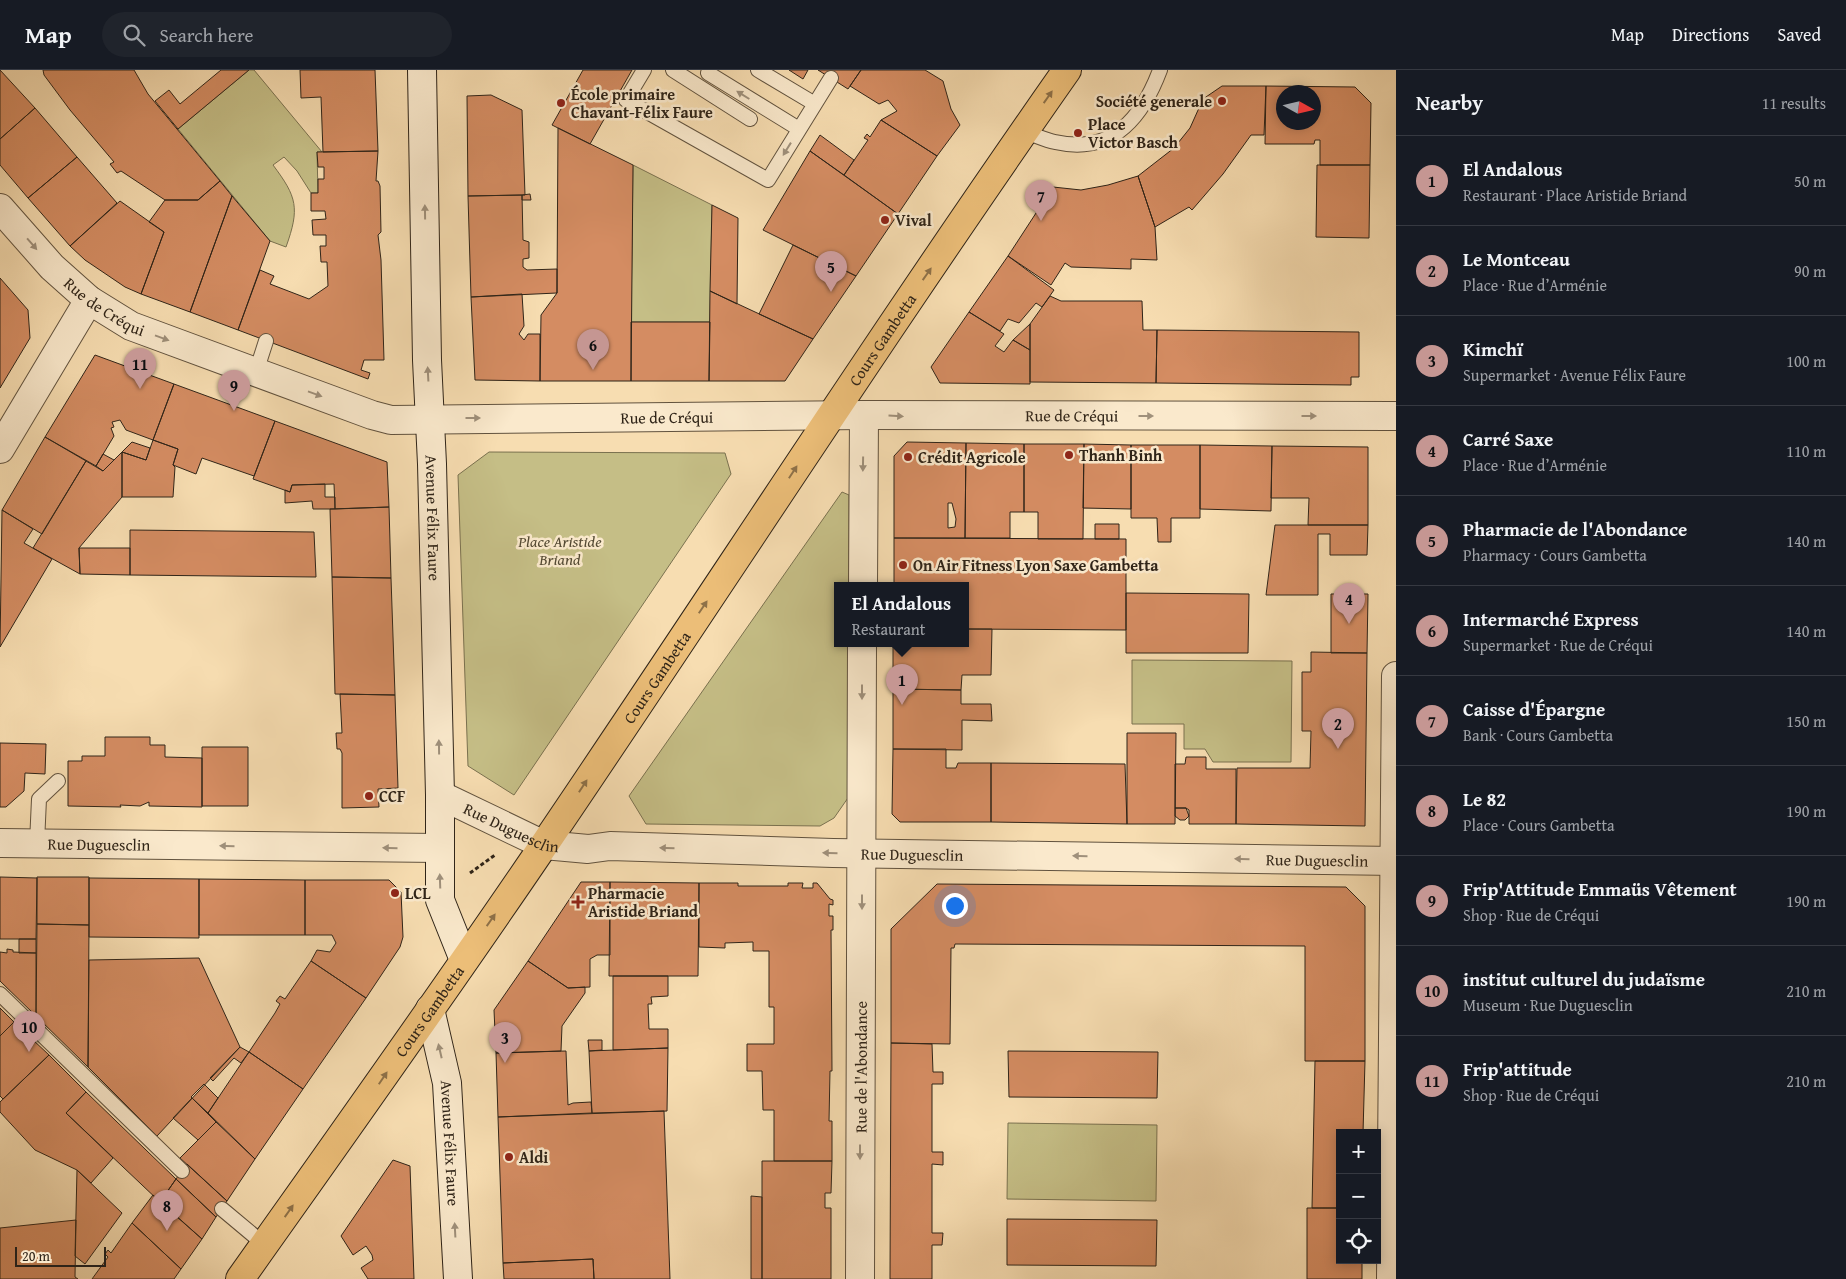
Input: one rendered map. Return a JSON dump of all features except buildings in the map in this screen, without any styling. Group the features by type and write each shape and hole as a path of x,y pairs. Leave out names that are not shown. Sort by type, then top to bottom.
{"main road":[{"name":"Cours Gambetta","path":"240,1279 376,1088 544,844 830,415 1067,70"}],"street":[{"name":"Avenue Félix Faure","path":"422,70 427,360 440,795 440,900 464,960"},
{"name":"Rue de Créqui","path":"0,208 52,267 89,300 131,326 372,415 391,420 830,415 1396,416"},
{"path":"0,449 89,300"},
{"path":"862,582 864,415"},
{"path":"862,647 862,853"},
{"path":"1391,1279 1396,676"},
{"name":"Rue Duguesclin","path":"440,795 544,844 588,848 619,846 862,853 1395,861"},
{"name":"Rue Duguesclin","path":"0,843 439,848"},
{"name":"Rue de l'Abondance","path":"860,1279 862,853"},
{"name":"Avenue Félix Faure","path":"430,1009 447,1083 458,1279"}],"lane":[{"path":"644,70 626,100 768,180 831,78"},
{"path":"672,70 750,119"},
{"path":"758,70 815,104"},
{"path":"1026,132 1055,142 1074,144 1101,141 1118,132 1137,117 1152,92 1160,70"},
{"path":"708,74 799,130"},
{"path":"256,372 266,341"},
{"path":"37,843 40,799 58,780"},
{"path":"0,994 182,1171"},
{"path":"222,1209 264,1245"}],"green space":[{"path":"249,70 254,70 322,152 317,152 318,193 311,193 297,171 284,157 273,165 287,186 294,203 293,222 286,247 270,241 178,129"},
{"path":"633,165 712,205 710,322 631,322"},
{"name":"Place Aristide Briand","path":"489,452 725,453 731,474 514,795 468,766 458,475"},
{"path":"842,492 849,495 849,582 834,582 834,647 849,647 850,795 834,818 820,826 646,824 629,796"},
{"path":"1132,660 1292,661 1291,762 1213,762 1205,749 1184,749 1184,724 1132,724"},
{"path":"1008,1123 1157,1125 1156,1201 1007,1199"}],"place":[{"name":"Société generale","path":"1222,101"},
{"name":"École primaire Chavant-Félix Faure","path":"561,103"},
{"name":"Place Victor Basch","path":"1078,133"},
{"name":"Vival","path":"885,220"},
{"name":"Caisse d'Épargne","path":"1041,221"},
{"name":"Pharmacie de l'Abondance","path":"831,292"},
{"name":"Intermarché Express","path":"593,370"},
{"name":"Frip'attitude","path":"140,389"},
{"name":"Frip'Attitude Emmaüs Vêtement","path":"234,411"},
{"name":"Thanh Binh","path":"1069,455"},
{"name":"Crédit Agricole","path":"908,457"},
{"name":"On Air Fitness Lyon Saxe Gambetta","path":"903,565"},
{"name":"Carré Saxe","path":"1349,624"},
{"name":"El Andalous","path":"902,705"},
{"name":"Le Montceau","path":"1338,749"},
{"name":"CCF","path":"369,796"},
{"name":"LCL","path":"395,893"},
{"name":"Pharmacie Aristide Briand","path":"578,902"},
{"name":"institut culturel du judaïsme","path":"29,1052"},
{"name":"Kimchï","path":"505,1063"},
{"name":"Aldi","path":"509,1157"},
{"name":"Le 82","path":"167,1231"}]}
